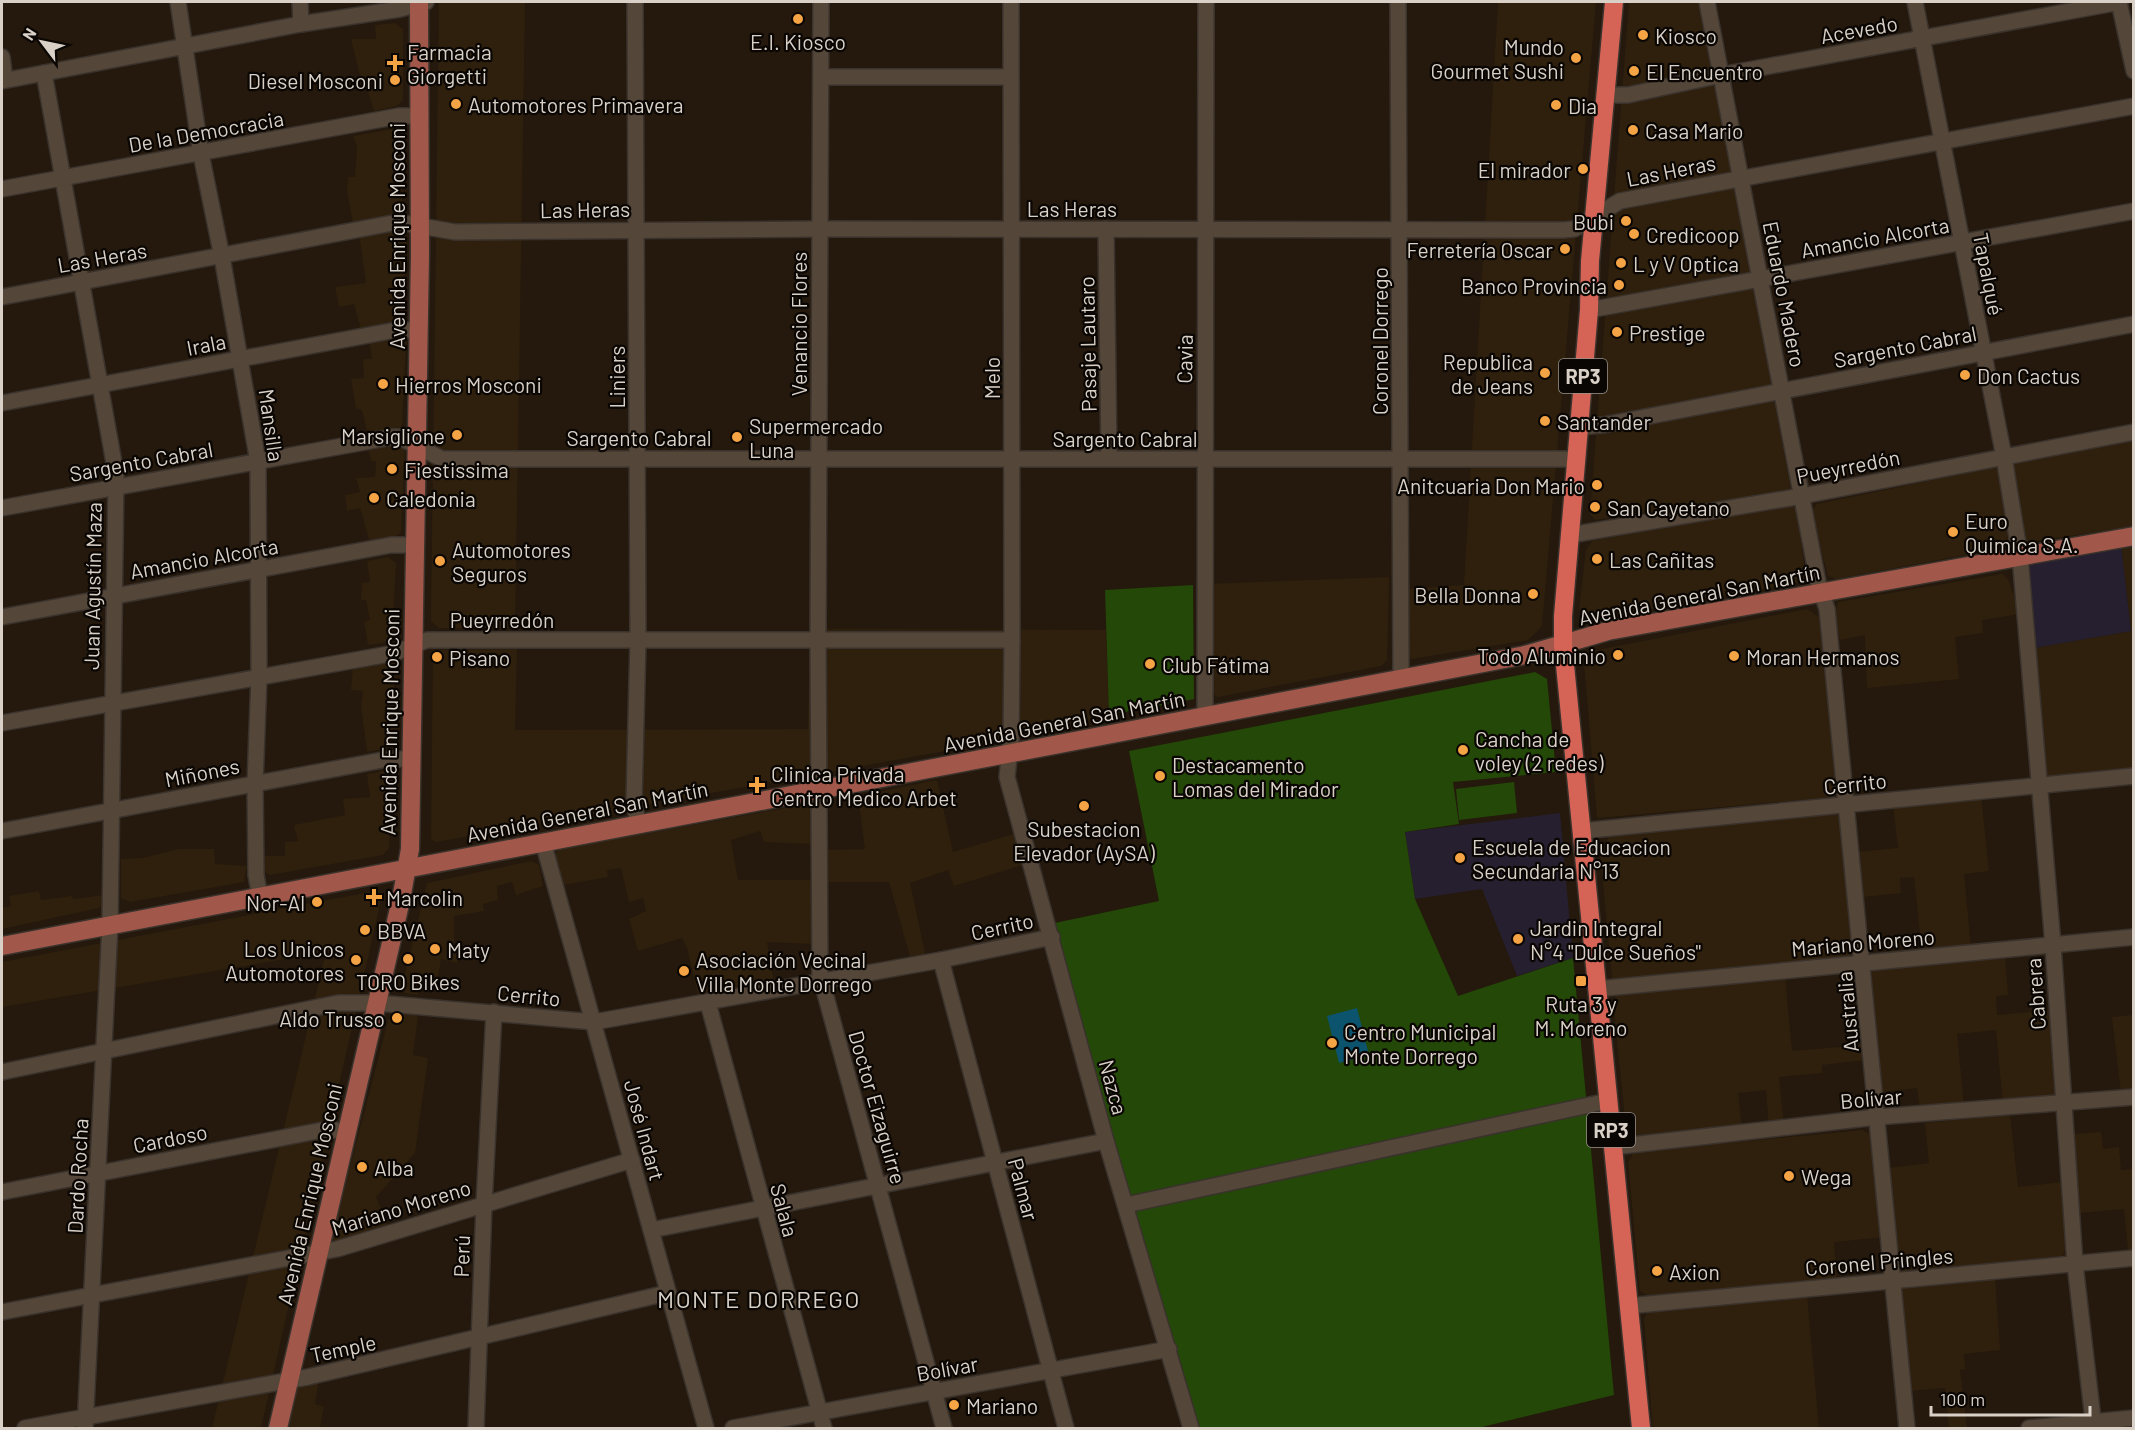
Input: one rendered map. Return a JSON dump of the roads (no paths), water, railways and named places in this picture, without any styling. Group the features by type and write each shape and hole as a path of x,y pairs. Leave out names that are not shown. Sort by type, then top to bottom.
{"highway":[{"name":"RP3","path":"1614,2 1578,427 1563,645 1641,1428"}],"main road":[{"name":"Avenida Enrique Mosconi","path":"278,1428 408,868 412,759 422,2"},
{"name":"Avenida General San Martín","path":"2,946 1525,656 1608,631 2133,536"}],"street":[{"name":"Mansilla","path":"178,2 201,154 241,359 258,462 259,677 255,784 256,875 260,897"},
{"path":"300,2 301,24"},
{"path":"2,57 3,81 185,45 400,9 422,2"},
{"name":"Liniers","path":"634,2 638,640 634,802 638,824"},
{"name":"Venancio Flores","path":"821,2 818,639 821,790"},
{"name":"Melo","path":"1009,755 1012,640 1011,2"},
{"name":"Cavia","path":"1206,2 1207,229 1204,459 1206,717"},
{"name":"Coronel Dorrego","path":"1398,2 1401,680"},
{"name":"Eduardo Madero","path":"1707,2 1822,593"},
{"name":"Tapalqué","path":"1915,2 2004,457 2020,556"},
{"path":"2119,2 2133,71"},
{"name":"Acevedo","path":"1605,95 1628,95 1721,75 2119,2"},
{"name":"Juan Agustín Maza","path":"44,74 116,474 110,925"},
{"path":"821,77 1011,77"},
{"name":"Las Heras","path":"2,297 398,222 455,232 637,229 1563,230 1574,229 1620,201 2133,106"},
{"name":"De la Democracia","path":"2,189 399,116 419,116"},
{"name":"Amancio Alcorta","path":"1589,310 2133,211"},
{"name":"Pasaje Lautaro","path":"1106,229 1109,459"},
{"name":"Sargento Cabral","path":"1578,427 1603,425 1782,392 2133,324"},
{"name":"Irala","path":"2,403 396,330 418,330"},
{"name":"Pueyrredón","path":"1570,535 1802,496 2133,432"},
{"name":"Sargento Cabral","path":"2,508 392,437 399,437 442,459 1401,457 1576,459"},
{"name":"Amancio Alcorta","path":"2,617 391,545 415,545"},
{"name":"Cabrera","path":"2020,556 2053,945 2075,1264 2094,1425"},
{"name":"Australia","path":"1822,593 1827,609 1848,806 1907,1428"},
{"name":"Pueyrredón","path":"2,723 395,653 427,640 1012,640"},
{"name":"Nazca","path":"1009,755 1007,777 1106,1141 1191,1428"},
{"name":"Miñones","path":"2,831 388,759 412,759"},
{"name":"Cerrito","path":"1581,831 2133,776"},
{"name":"Doctor Eizaguirre","path":"821,790 821,982 944,1428"},
{"name":"José Indart","path":"543,842 706,1428"},
{"name":"Dardo Rocha","path":"85,1422 110,925"},
{"name":"Cerrito","path":"2,1071 338,1003 377,1003 594,1022 941,960 1052,937"},
{"name":"Mariano Moreno","path":"1596,989 2133,937"},
{"name":"Palmar","path":"941,960 1066,1428"},
{"name":"Salala","path":"708,1003 824,1428"},
{"name":"Perú","path":"476,1428 494,1012"},
{"name":"Bolívar","path":"1613,1147 1877,1117 2063,1105 2133,1097"},
{"path":"1126,1205 1608,1101"},
{"name":"Cardoso","path":"2,1192 328,1129 346,1132"},
{"path":"651,1230 1106,1141"},
{"name":"Mariano Moreno","path":"2,1312 318,1253 632,1160"},
{"name":"Coronel Pringles","path":"1628,1306 2133,1258"},
{"name":"Temple","path":"24,1428 85,1422 289,1380 480,1339 667,1293"},
{"name":"Bolívar","path":"733,1428 1169,1349"},
{"path":"2029,1428 2094,1425 2133,1418"}],"water":[{"path":"1357,1008 1369,1055 1339,1063 1327,1016"}],"place":[{"name":"E.I. Kiosco","path":"798,19"},
{"name":"Kiosco","path":"1643,35"},
{"name":"Mundo Gourmet Sushi","path":"1576,58"},
{"name":"Farmacia Giorgetti","path":"395,63"},
{"name":"El Encuentro","path":"1634,71"},
{"name":"Diesel Mosconi","path":"395,80"},
{"name":"Automotores Primavera","path":"456,104"},
{"name":"Dia","path":"1556,105"},
{"name":"Casa Mario","path":"1633,130"},
{"name":"El mirador","path":"1583,169"},
{"name":"Bubi","path":"1626,221"},
{"name":"Credicoop","path":"1634,234"},
{"name":"Ferretería Oscar","path":"1565,249"},
{"name":"L y V Optica","path":"1621,263"},
{"name":"Banco Provincia","path":"1619,285"},
{"name":"Prestige","path":"1617,332"},
{"name":"Republica de Jeans","path":"1545,373"},
{"name":"Don Cactus","path":"1965,375"},
{"name":"Hierros Mosconi","path":"383,384"},
{"name":"Santander","path":"1545,421"},
{"name":"Marsiglione","path":"457,435"},
{"name":"Supermercado Luna","path":"737,437"},
{"name":"Fiestissima","path":"392,469"},
{"name":"Anitcuaria Don Mario","path":"1597,485"},
{"name":"Caledonia","path":"374,498"},
{"name":"San Cayetano","path":"1595,507"},
{"name":"Euro Quimica S.A.","path":"1953,532"},
{"name":"Las Cañitas","path":"1597,559"},
{"name":"Automotores Seguros","path":"440,561"},
{"name":"Bella Donna","path":"1533,594"},
{"name":"Todo Aluminio","path":"1618,655"},
{"name":"Moran Hermanos","path":"1734,656"},
{"name":"Pisano","path":"437,657"},
{"name":"Club Fátima","path":"1150,664"},
{"name":"Cancha de voley (2 redes)","path":"1463,750"},
{"name":"Destacamento Lomas del Mirador","path":"1160,776"},
{"name":"Clinica Privada Centro Medico Arbet","path":"757,785"},
{"name":"Subestacion Elevador (AySA)","path":"1084,806"},
{"name":"Escuela de Educacion Secundaria N°13","path":"1460,858"},
{"name":"Marcolin","path":"374,897"},
{"name":"Nor-Al","path":"317,902"},
{"name":"BBVA","path":"365,930"},
{"name":"Jardin Integral N°4 \"Dulce Sueños\"","path":"1518,939"},
{"name":"Maty","path":"435,949"},
{"name":"TORO Bikes","path":"408,959"},
{"name":"Los Unicos Automotores","path":"356,960"},
{"name":"Asociación Vecinal Villa Monte Dorrego","path":"684,971"},
{"name":"Ruta 3 y M. Moreno","path":"1581,981"},
{"name":"Aldo Trusso","path":"397,1018"},
{"name":"Centro Municipal Monte Dorrego","path":"1332,1043"},
{"name":"Alba","path":"362,1167"},
{"name":"Wega","path":"1789,1176"},
{"name":"Axion","path":"1657,1271"},
{"name":"Mariano","path":"954,1405"}],"district":[{"name":"MONTE DORREGO","path":"759,1298"}]}
